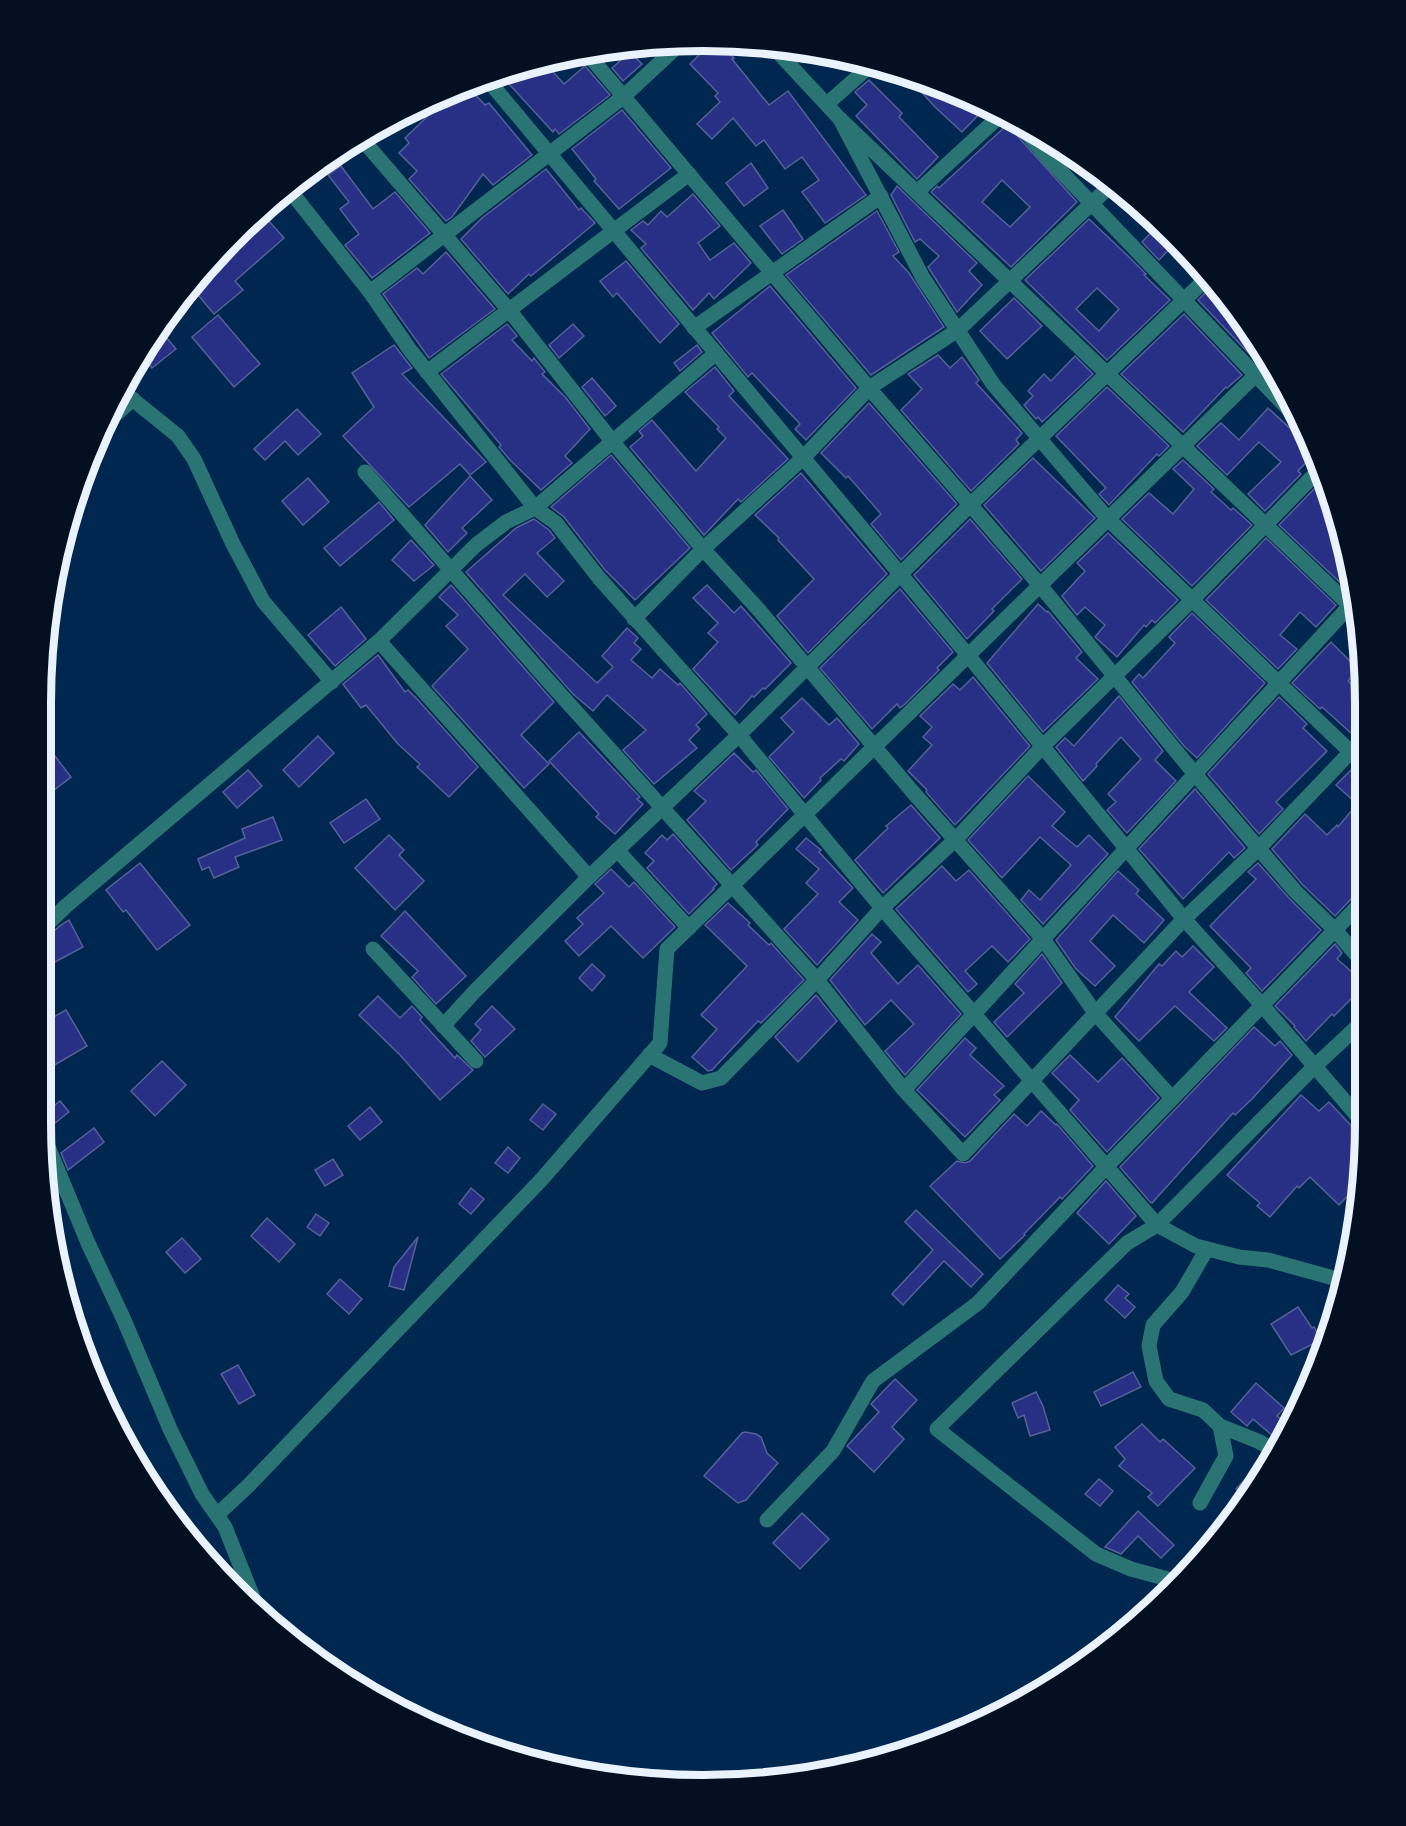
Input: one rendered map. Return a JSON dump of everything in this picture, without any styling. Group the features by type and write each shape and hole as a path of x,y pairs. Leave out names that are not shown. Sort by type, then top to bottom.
{"street":[{"path":"370,292 623,97 672,52"},
{"path":"782,56 840,119 1265,526 1346,598"},
{"path":"593,61 969,505 1039,584 1194,773 1295,891 1355,953"},
{"path":"827,104 864,71"},
{"path":"494,86 967,654 1125,849 1355,1113"},
{"path":"840,119 923,278 993,384 1108,519 1278,684 1355,750"},
{"path":"917,192 995,120"},
{"path":"1036,142 1281,401"},
{"path":"367,145 509,310 612,441 1043,939 1096,1014 1172,1098"},
{"path":"428,372 689,174"},
{"path":"634,619 704,549 803,458 870,388 958,330 1105,190"},
{"path":"297,193 428,372 535,508 556,523 634,619 739,735 882,908 1157,1225 1196,1246 1239,1257 1268,1260 1336,1279"},
{"path":"694,328 880,196"},
{"path":"443,1026 617,850 739,735 969,505 1202,284"},
{"path":"51,920 332,682 379,640 451,569 506,522 535,508 716,353"},
{"path":"217,1515 249,1485 504,1219 660,1043 667,949 967,654 1263,368"},
{"path":"128,395 178,436 194,459 232,544 263,600 332,682"},
{"path":"365,472 543,675 817,980 904,1090 963,1154 1184,919 1355,754"},
{"path":"649,1055 702,1083 721,1078 817,980 882,908 956,839 1042,747 1192,600 1314,476"},
{"path":"904,1090 1194,773 1348,613"},
{"path":"379,640 589,878"},
{"path":"617,850 689,928"},
{"path":"767,1520 833,1451 873,1382 978,1303 1355,909"},
{"path":"374,949 476,1060"},
{"path":"1169,1579 1131,1569 1096,1554 937,1429 1127,1243 1157,1225 1355,1029"},
{"path":"52,1156 170,1430 202,1494 225,1527 251,1592"},
{"path":"1208,1249 1182,1292 1153,1325 1149,1346 1156,1381 1169,1399 1203,1410 1220,1426 1269,1447"},
{"path":"1200,1503 1226,1456 1220,1426"}],"building":[{"path":"703,51 728,52 769,105 788,91 866,195 825,223 802,192 819,180 802,157 785,169 764,140 756,146 733,118 712,139 697,124 720,102 715,96 718,93 690,64"},
{"path":"633,55 642,64 623,81 612,68 625,56"},
{"path":"585,66 610,95 559,134 555,129 553,132 508,83 551,69 564,84"},
{"path":"869,80 902,113 899,117 938,157 917,179 856,116 867,105 855,92"},
{"path":"918,88 980,113 962,132"},
{"path":"474,93 485,105 489,103 532,155 493,185 483,174 452,217 446,221 409,179 417,171 399,153 409,143 405,138 430,114 428,112"},
{"path":"622,110 671,168 619,209 594,181 596,179 572,149"},
{"path":"1006,126 1012,129 1077,202 1011,267 931,192 937,186 939,188","holes":["1002,180 1030,207 1010,227 982,202"]},
{"path":"751,163 768,188 744,206 726,183"},
{"path":"341,166 373,209 395,192 430,233 372,278 345,245 359,234 340,209 349,202 328,175"},
{"path":"546,169 579,210 581,208 595,223 531,276 529,274 508,294 461,239 482,218"},
{"path":"897,186 977,263 969,271 982,285 957,312 928,267 939,256 920,239 915,242 891,195"},
{"path":"693,194 720,226 698,243 710,260 734,243 751,263 714,299 709,293 693,310 641,248 646,244 631,230 643,221 648,225 661,211 667,217"},
{"path":"783,210 803,239 782,254 760,226"},
{"path":"877,211 899,252 893,256 909,273 944,327 871,375 786,275"},
{"path":"1089,219 1170,300 1107,360 1025,280","holes":["1097,288 1119,309 1099,331 1076,309"]},
{"path":"268,220 284,238 235,281 243,290 214,314 196,293 242,242"},
{"path":"1152,231 1170,248 1159,260 1142,242"},
{"path":"446,252 495,309 429,358 383,294 417,268 423,274"},
{"path":"626,261 679,324 660,343 617,293 613,297 600,281"},
{"path":"770,286 856,388 806,440 795,429 800,424 752,373 748,377 712,333"},
{"path":"1207,291 1245,341 1256,361 1198,300"},
{"path":"1014,298 1042,326 1007,359 980,331"},
{"path":"1184,314 1242,375 1226,387 1183,432 1121,374"},
{"path":"218,315 260,364 234,387 192,337"},
{"path":"507,324 517,336 512,340 532,361 534,358 545,372 542,374 566,398 590,429 565,456 572,463 541,490 510,460 499,447 501,445 441,374"},
{"path":"573,324 584,336 559,358 549,345"},
{"path":"165,336 176,349 152,368 147,362"},
{"path":"394,345 412,368 402,374 486,462 470,475 460,464 409,507 343,436 374,407 352,373"},
{"path":"697,345 702,352 680,371 674,363"},
{"path":"938,355 950,368 962,357 979,380 976,383 1022,433 1016,440 1019,444 971,491 901,410 922,389 908,374"},
{"path":"1075,356 1093,374 1042,422 1038,417 1036,419 1024,405 1033,396 1028,391 1044,374 1051,381"},
{"path":"715,367 734,391 729,396 788,459 741,502 738,499 704,535 630,447 643,436 639,431 652,420 696,471 726,438 717,429 719,427 685,392"},
{"path":"592,378 616,406 605,416 582,387"},
{"path":"1107,387 1169,446 1159,456 1157,454 1109,505 1099,494 1106,488 1056,436"},
{"path":"869,403 957,504 901,560 871,524 881,514 848,476 846,478 821,453"},
{"path":"1268,408 1297,435 1308,461 1298,471 1301,474 1265,511 1248,494 1281,462 1259,442 1227,475 1197,446 1221,423 1239,440"},
{"path":"297,409 321,434 298,455 285,441 265,460 254,449"},
{"path":"611,455 690,548 635,600 605,570 564,517 551,507"},
{"path":"1033,458 1095,518 1041,571 984,505"},
{"path":"1183,460 1214,489 1211,492 1252,525 1192,586 1122,519 1149,493 1173,514 1194,489 1173,469"},
{"path":"801,473 887,574 808,653 777,616 814,579 778,540 779,538 755,515"},
{"path":"470,476 492,500 462,528 467,533 448,552 425,525"},
{"path":"308,478 329,502 303,525 282,501"},
{"path":"1316,487 1333,534 1344,586 1279,525"},
{"path":"379,502 394,520 340,566 324,548"},
{"path":"534,519 549,530 555,538 537,553 564,581 547,597 525,574 503,595 597,683 613,667 602,656 627,628 638,638 634,643 641,649 631,660 652,678 660,669 678,685 680,683 707,714 696,725 700,729 689,740 697,748 654,784 623,750 646,730 607,695 593,711 573,694 466,572 516,528"},
{"path":"970,519 1022,579 992,609 994,611 967,639 914,575"},
{"path":"1108,533 1178,600 1155,623 1152,620 1146,627 1144,625 1117,657 1095,637 1105,625 1085,607 1077,615 1062,596 1085,571 1077,563"},
{"path":"1266,538 1336,605 1316,627 1300,612 1280,635 1297,649 1278,669 1206,600"},
{"path":"411,540 434,565 414,581 392,560"},
{"path":"451,585 554,702 521,735 549,764 524,788 432,686 468,649 446,626 458,615 439,597"},
{"path":"707,585 734,613 741,606 791,663 765,689 763,688 754,697 752,696 735,715 693,669 718,642 708,633 718,623 693,598"},
{"path":"900,589 953,652 937,668 939,670 905,704 900,708 897,704 872,729 820,668"},
{"path":"1038,604 1048,611 1082,652 1076,658 1098,679 1043,732 987,663"},
{"path":"341,607 366,639 335,666 308,635"},
{"path":"1192,613 1265,683 1197,758 1184,746 1132,682 1139,674 1143,678 1175,643 1169,637"},
{"path":"1331,642 1354,665 1354,673 1348,681 1355,687 1355,731 1352,734 1292,683"},
{"path":"378,655 405,692 408,690 418,700 478,767 449,797 417,767 420,764 398,744 366,705 361,708 343,684"},
{"path":"973,677 1030,746 955,825 926,792 927,790 908,771 932,745 923,737 932,727 920,716 953,684 960,690"},
{"path":"1119,696 1163,751 1155,760 1176,781 1127,833 1107,810 1116,802 1108,794 1141,759 1121,737 1083,781 1056,747 1065,738 1074,746"},
{"path":"1279,697 1307,724 1303,728 1327,751 1276,802 1283,809 1259,834 1208,774"},
{"path":"802,698 829,725 837,718 859,744 844,761 841,759 820,778 821,780 804,798 769,757 794,732 781,718"},
{"path":"579,732 640,797 637,799 643,804 615,834 596,817 599,814 549,761"},
{"path":"318,736 334,753 299,787 283,770"},
{"path":"51,751 71,777 51,792"},
{"path":"734,753 753,772 756,770 788,809 756,842 758,845 731,870 687,820 706,801 694,791"},
{"path":"1352,769 1355,772 1355,802 1336,785"},
{"path":"248,770 262,786 237,808 223,792"},
{"path":"1028,776 1065,812 1052,826 1077,847 1089,835 1108,854 1043,924 1021,900 1029,890 1040,900 1071,865 1040,837 1002,878 968,840"},
{"path":"1195,789 1245,848 1234,858 1229,852 1183,899 1139,849"},
{"path":"366,799 380,819 344,843 330,823"},
{"path":"911,805 940,838 883,893 855,860 888,828 886,826"},
{"path":"1355,806 1355,896 1335,916 1302,884 1272,849 1305,814 1327,835 1337,825 1338,827"},
{"path":"273,817 282,840 235,857 239,867 214,878 209,867 202,870 198,859 245,838 242,829"},
{"path":"673,834 717,884 689,914 647,868 654,861 645,853 662,835 667,840"},
{"path":"389,835 404,850 399,855 424,881 395,910 355,868"},
{"path":"806,838 821,850 819,852 853,888 839,902 858,920 817,965 784,929 818,894 806,883 819,869 796,849"},
{"path":"140,863 190,925 157,950 126,910 123,912 106,890"},
{"path":"1258,863 1321,930 1262,991 1246,973 1251,968 1210,926 1256,879 1248,872"},
{"path":"942,866 956,881 969,870 1030,939 1008,962 992,946 965,971 977,984 968,992 896,909"},
{"path":"611,869 629,887 634,882 675,927 643,958 611,926 579,956 565,941 583,924 577,918 604,893 595,884"},
{"path":"1118,871 1139,890 1136,894 1164,920 1144,943 1113,915 1090,941 1115,966 1095,986 1076,969 1056,940"},
{"path":"728,903 769,945 771,943 804,980 761,1023 758,1021 712,1070 708,1071 692,1057 717,1029 701,1015 747,966 705,925"},
{"path":"405,911 466,976 436,1004 412,977 418,971 381,936"},
{"path":"69,920 83,947 51,964 51,934"},
{"path":"872,934 881,942 871,953 898,984 918,965 961,1014 905,1075 885,1051 914,1024 891,1000 865,1025 830,980"},
{"path":"1335,944 1342,953 1337,959 1355,975 1355,995 1334,1016 1332,1014 1306,1041 1275,1006"},
{"path":"1193,946 1214,967 1189,992 1227,1028 1214,1041 1175,1006 1139,1041 1115,1017 1159,964 1162,966 1176,951 1182,957"},
{"path":"1042,954 1062,983 1007,1037 994,1022 1024,993 1015,984"},
{"path":"592,964 605,976 592,991 579,978"},
{"path":"816,995 837,1021 798,1062 775,1037"},
{"path":"378,996 400,1018 412,1006 422,1017 420,1020 455,1058 457,1055 473,1070 440,1100 400,1055 359,1015"},
{"path":"492,1006 515,1029 485,1057 471,1041 481,1030 475,1024"},
{"path":"66,1010 87,1046 51,1067 51,1018"},
{"path":"1254,1027 1275,1046 1280,1041 1292,1055 1252,1099 1235,1115 1233,1113 1152,1203 1150,1202 1120,1167"},
{"path":"965,1038 976,1048 970,1055 1004,1086 994,1095 1000,1100 965,1137 917,1090"},
{"path":"1070,1055 1098,1082 1122,1058 1159,1098 1107,1152 1070,1110 1079,1100 1052,1073"},
{"path":"162,1061 186,1085 155,1116 131,1091"},
{"path":"1301,1095 1319,1111 1329,1102 1355,1130 1351,1193 1339,1205 1310,1177 1299,1188 1297,1186 1270,1217 1257,1206 1260,1203 1227,1175"},
{"path":"60,1101 69,1112 51,1126 51,1108"},
{"path":"543,1104 556,1114 543,1130 530,1120"},
{"path":"370,1107 382,1122 360,1140 348,1126"},
{"path":"1041,1111 1057,1124 1093,1166 1000,1259 930,1186 957,1161 965,1163 970,1161 1014,1114 1027,1126"},
{"path":"94,1128 104,1142 68,1170 61,1153"},
{"path":"508,1147 520,1158 508,1173 495,1163"},
{"path":"333,1159 343,1175 325,1186 315,1170"},
{"path":"1106,1181 1136,1216 1109,1244 1077,1213"},
{"path":"471,1188 484,1199 471,1214 459,1204"},
{"path":"916,1210 983,1274 971,1287 944,1261 903,1305 892,1294 933,1250 905,1222"},
{"path":"316,1214 329,1223 320,1236 307,1227"},
{"path":"267,1218 295,1244 279,1262 251,1236"},
{"path":"418,1237 404,1290 389,1286 394,1267"},
{"path":"182,1238 201,1259 185,1273 166,1252"},
{"path":"340,1279 362,1299 349,1314 327,1294"},
{"path":"1118,1285 1129,1294 1125,1298 1135,1307 1125,1318 1105,1300"},
{"path":"1298,1307 1319,1336 1317,1342 1291,1355 1271,1324"},
{"path":"238,1365 255,1395 239,1404 221,1374"},
{"path":"1133,1372 1141,1387 1101,1406 1094,1392"},
{"path":"895,1379 917,1400 892,1427 904,1439 874,1472 847,1446 879,1412 871,1404"},
{"path":"1256,1383 1284,1408 1277,1416 1283,1421 1274,1437 1253,1419 1247,1426 1231,1412"},
{"path":"1036,1392 1050,1430 1030,1436 1024,1415 1018,1418 1012,1403"},
{"path":"1142,1424 1160,1442 1163,1439 1195,1468 1158,1506 1148,1497 1152,1493 1119,1466 1125,1459 1115,1447"},
{"path":"745,1432 761,1437 767,1453 778,1463 746,1500 738,1503 704,1476"},
{"path":"1248,1476 1250,1478 1240,1492 1236,1489"},
{"path":"1099,1479 1113,1491 1100,1506 1085,1494"},
{"path":"1138,1511 1174,1545 1161,1558 1138,1536 1121,1554 1105,1547"},
{"path":"802,1513 829,1539 800,1569 773,1543"}]}
